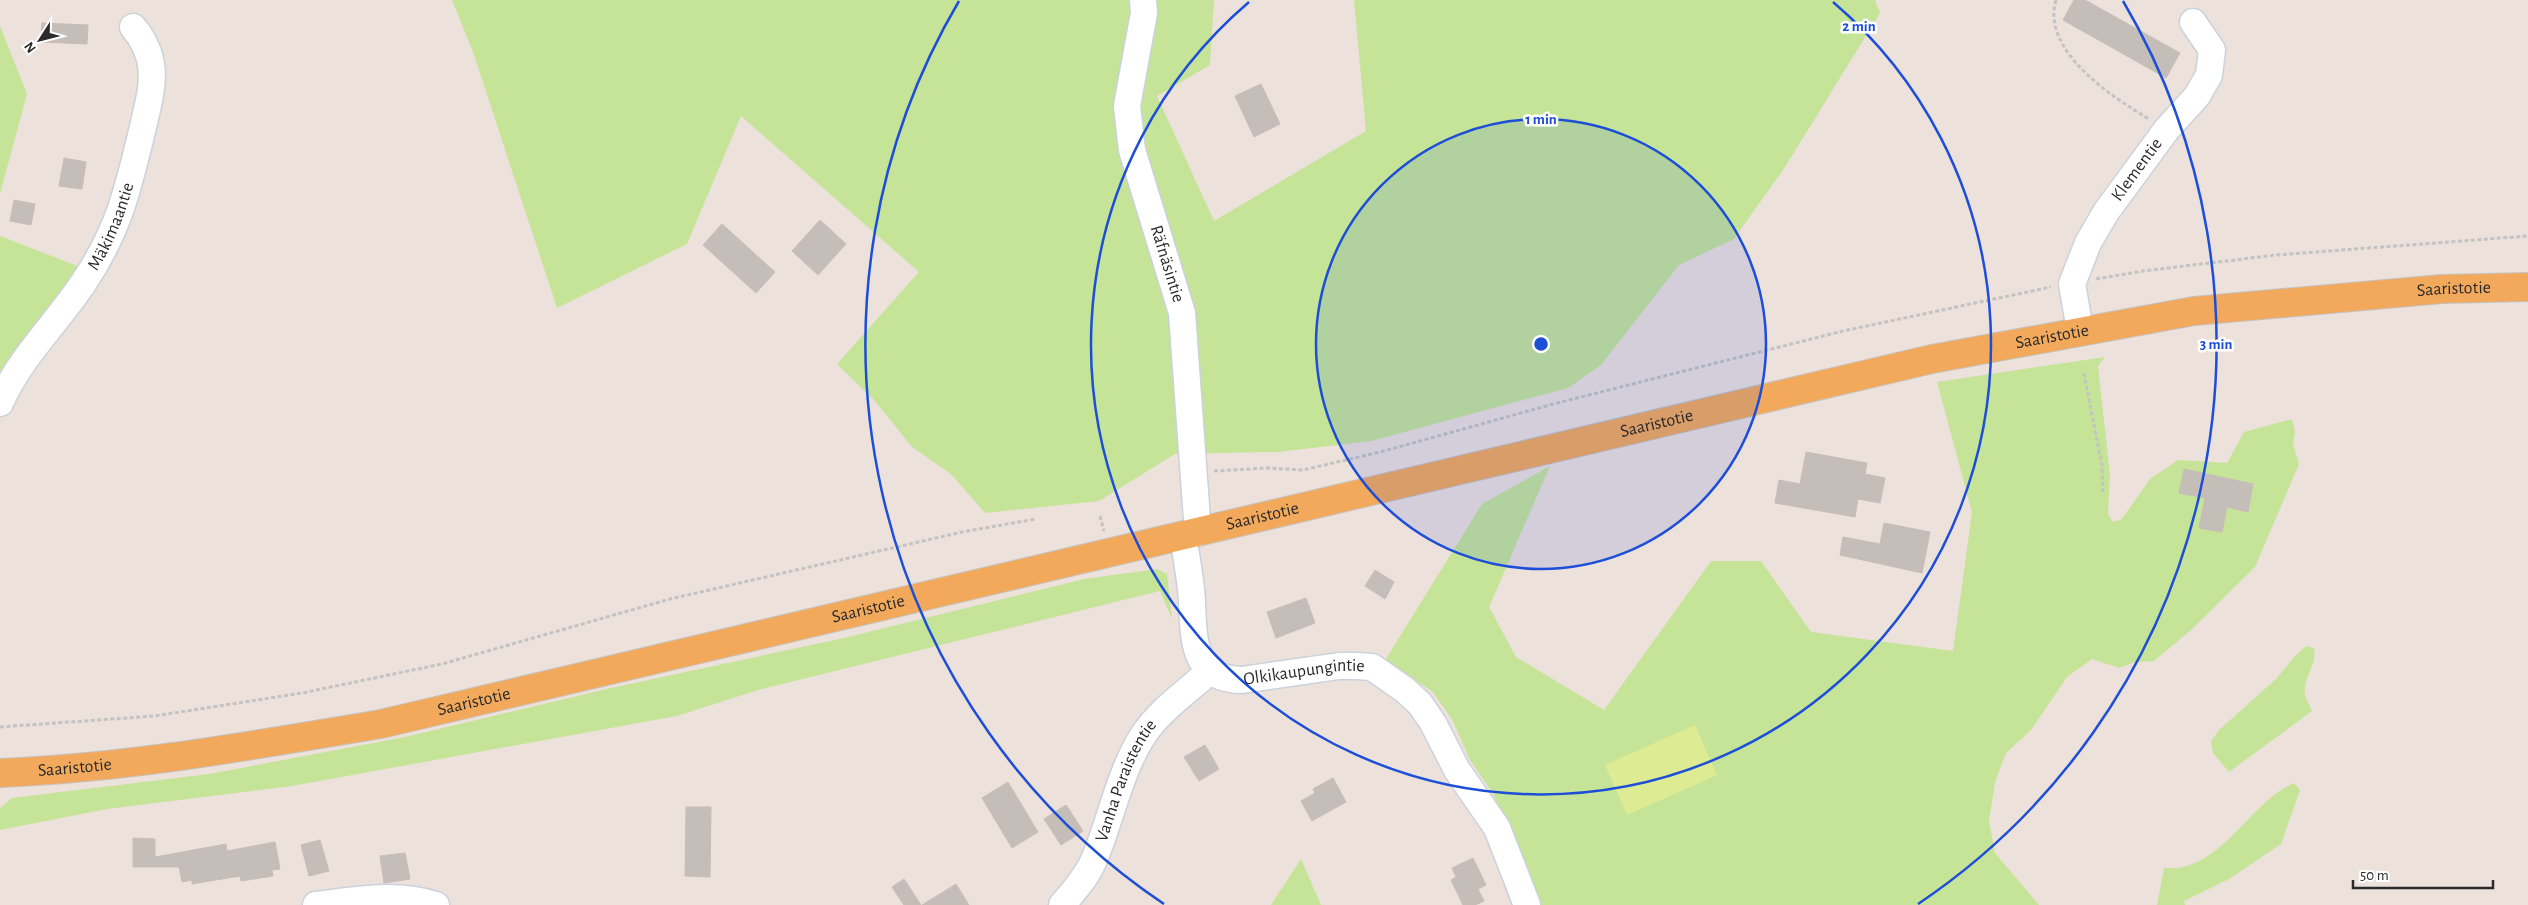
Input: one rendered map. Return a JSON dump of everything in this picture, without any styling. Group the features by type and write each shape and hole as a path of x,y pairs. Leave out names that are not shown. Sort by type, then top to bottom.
{"main road":[{"name":"Saaristotie","path":"0,773 135,762 252,746 381,724 1932,359 2080,330 2194,311 2442,289 2528,287"}],"street":[{"name":"Räfnäsintie","path":"1143,0 1144,13 1127,106 1132,150 1182,313 1193,472 1191,534"},
{"name":"Klementie","path":"2072,284 2088,243 2106,212 2167,129 2197,96 2209,75 2212,50 2193,22"},
{"name":"Mäkimaantie","path":"0,403 10,380 83,284 100,257 114,230 124,204 151,92 151,66 146,43 133,27"},
{"path":"2072,284 2080,330"},
{"path":"1191,534 1191,591 1194,642 1210,671"},
{"name":"Olkikaupungintie","path":"1210,671 1226,680 1242,680 1339,666 1356,666 1372,667 1390,679 1420,704 1458,770 1497,828 1527,905"},
{"name":"Vanha Paraistentie","path":"1062,905 1076,890 1092,863 1123,778 1144,734 1157,719 1210,671"},
{"path":"316,905 373,898 401,897 436,905"}],"path":[{"path":"2056,0 2052,12 2062,43 2080,69 2128,106 2167,129"},
{"path":"1193,472 1268,468 1303,470 1384,451 1557,402 1843,331 2143,271 2276,254 2528,236"},
{"path":"2084,373 2102,466 2103,495"},
{"path":"1097,534 1104,532 1100,516"},
{"path":"0,728 154,716 302,693 442,664 670,599 962,532 1036,519"}],"green space":[{"path":"452,0 1214,0 1210,65 1157,96 1214,221 1366,131 1354,0 1875,0 1880,13 1785,167 1734,239 1679,265 1601,365 1568,388 1371,441 1278,452 1175,454 1099,501 985,513 951,474 912,447 875,401 837,364 919,272 741,116 687,244 557,308 473,52"},
{"path":"0,26 27,94 0,194"},
{"path":"0,236 80,267 0,375"},
{"path":"2105,357 2098,366 2110,475 2108,514 2113,522 2122,519 2150,479 2178,460 2227,463 2244,432 2292,419 2295,432 2293,444 2299,464 2255,567 2191,630 2154,661 2135,662 2119,668 2092,659 2067,677 2031,730 2006,753 1995,782 1989,821 1995,853 2039,905 1535,905 1508,826 1492,792 1470,760 1452,719 1432,691 1384,662 1482,504 1550,466 1489,607 1516,657 1604,710 1711,561 1761,561 1811,632 1953,651 1972,512 1937,382"},
{"path":"1157,569 1167,574 1172,619 1160,591 758,690 677,716 292,786 107,809 0,830 0,808 12,798 209,774 405,737 611,688 844,638 1084,579"},
{"path":"2306,646 2314,648 2315,654 2305,689 2312,711 2229,772 2213,753 2211,741 2219,730 2276,679"},
{"path":"1695,725 1717,775 1627,815 1605,765"},
{"path":"2294,783 2300,790 2281,844 2229,879 2184,901 2185,905 2157,905 2164,868 2183,867 2200,861 2228,840 2279,791"},
{"path":"1301,859 1321,905 1271,905"}],"building":[{"path":"2074,0 2085,0 2180,53 2166,78 2063,20"},
{"path":"42,23 88,25 87,44 41,42"},
{"path":"1261,84 1280,124 1254,137 1235,96"},
{"path":"64,158 86,162 82,189 59,186"},
{"path":"14,200 35,204 31,225 10,221"},
{"path":"820,220 846,244 818,275 792,251"},
{"path":"722,224 775,272 756,293 703,245"},
{"path":"1806,452 1867,463 1865,474 1885,478 1880,503 1858,499 1855,517 1775,503 1779,480 1800,484"},
{"path":"2184,469 2253,484 2248,512 2227,507 2222,532 2199,528 2205,498 2179,493"},
{"path":"1884,523 1930,532 1922,573 1840,555 1843,537 1880,544"},
{"path":"1375,570 1394,582 1385,599 1365,586"},
{"path":"1306,598 1315,623 1276,638 1267,612"},
{"path":"1205,745 1219,769 1199,781 1184,757"},
{"path":"1333,778 1346,802 1312,821 1301,801 1315,793 1313,789"},
{"path":"1008,782 1038,832 1012,848 982,798"},
{"path":"1066,805 1083,831 1061,845 1044,819"},
{"path":"686,807 711,807 710,877 685,876"},
{"path":"133,838 155,839 155,857 226,844 227,851 275,842 280,869 272,870 273,876 241,881 240,876 192,884 192,880 182,882 179,867 133,867"},
{"path":"320,840 329,871 309,876 301,845"},
{"path":"405,853 410,879 384,883 380,856"},
{"path":"1473,858 1486,885 1478,889 1484,901 1475,905 1463,905 1451,880 1456,877 1452,868"},
{"path":"904,879 921,905 904,905 892,887"},
{"path":"956,884 969,905 922,905"}]}
